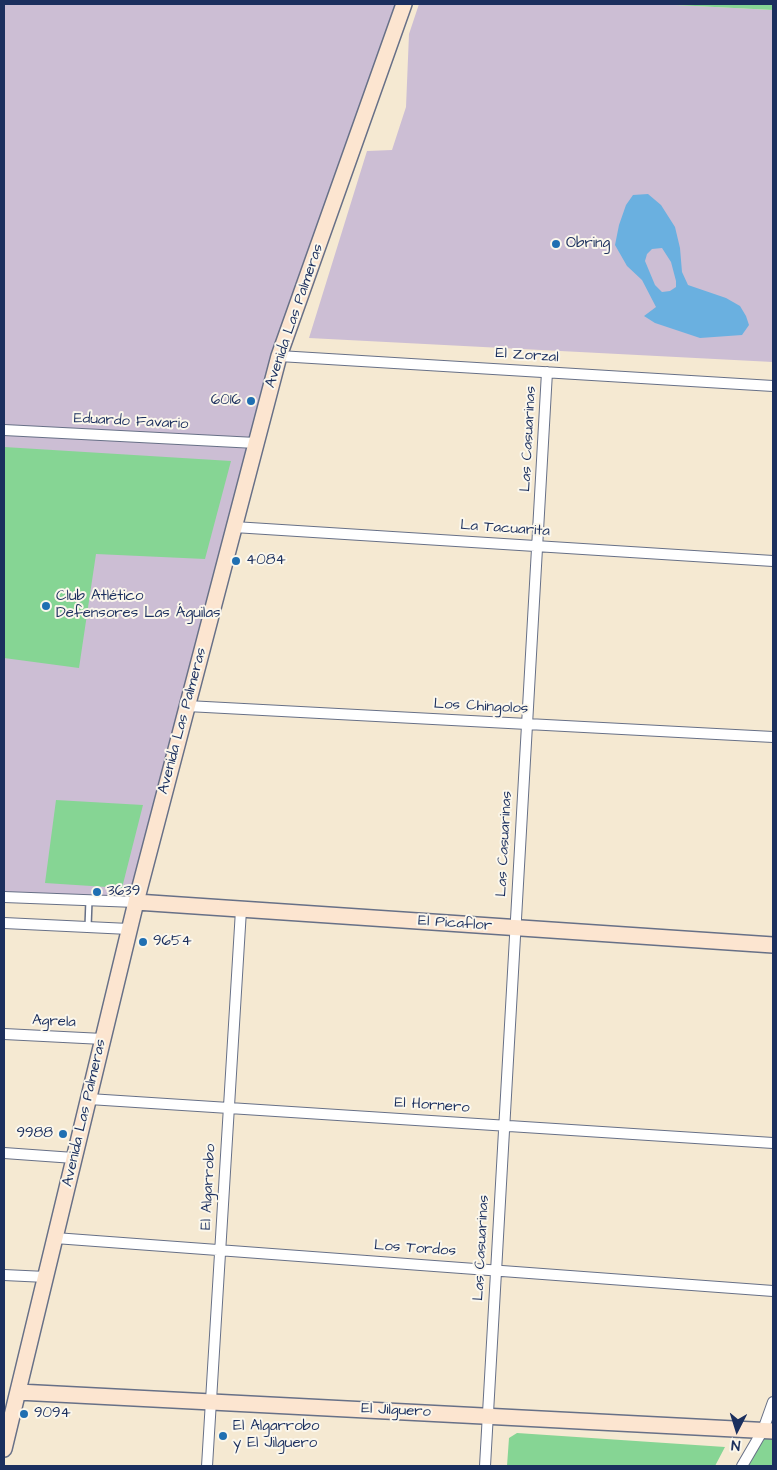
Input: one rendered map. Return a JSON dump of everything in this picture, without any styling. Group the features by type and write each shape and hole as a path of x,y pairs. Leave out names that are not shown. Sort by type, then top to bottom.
{"main road":[{"name":"Avenida Las Palmeras","path":"4,1449 9,1407 18,1392 129,929 279,356 404,4"},
{"name":"El Picaflor","path":"136,902 773,945"},
{"name":"El Jilguero","path":"18,1392 768,1430"}],"street":[{"name":"El Zorzal","path":"279,356 773,386"},
{"name":"Las Casuarinas","path":"485,1466 548,372"},
{"name":"Eduardo Favario","path":"4,430 256,442"},
{"name":"La Tacuarita","path":"234,527 773,561"},
{"name":"Los Chingolos","path":"187,706 773,737"},
{"path":"4,897 136,902"},
{"name":"El Algarrobo","path":"207,1466 241,910"},
{"path":"4,923 129,929"},
{"name":"Agrela","path":"4,1034 103,1039"},
{"name":"El Hornero","path":"89,1099 773,1143"},
{"path":"4,1154 74,1158"},
{"name":"Los Tordos","path":"55,1238 773,1291"},
{"path":"4,1275 46,1277"},
{"path":"742,1466 768,1430 773,1402"}],"lane":[{"path":"88,927 89,900"}],"shaded area":[{"path":"4,4 404,4 279,356 136,902 4,897"},
{"name":"Obring","path":"419,4 656,4 773,10 773,362 309,338 367,151 392,150 406,107 409,34"}],"green space":[{"path":"656,4 773,4 773,10"},
{"name":"Club Atlético Defensores Las Águilas","path":"4,447 231,461 205,559 96,554 79,668 4,658"},
{"path":"56,800 143,805 122,888 45,883"},
{"path":"773,1402 773,1466 742,1466"},
{"path":"517,1433 725,1447 715,1466 507,1466 509,1438"}],"water":[{"path":"648,194 661,205 675,227 680,248 682,272 688,285 726,298 740,306 749,325 742,335 700,338 655,323 644,316 656,307 642,280 627,266 615,245 626,205 633,195","holes":["662,248 671,262 676,287 670,291 662,292 655,285 645,261 647,254 652,249"]}],"place":[{"name":"Obring","path":"556,244"},
{"name":"6016","path":"251,401"},
{"name":"4084","path":"236,561"},
{"name":"Club Atlético Defensores Las Águilas","path":"46,606"},
{"name":"3639","path":"97,892"},
{"name":"9654","path":"143,942"},
{"name":"9988","path":"63,1134"},
{"name":"9094","path":"24,1414"},
{"name":"El Algarrobo y El Jilguero","path":"223,1436"}]}
